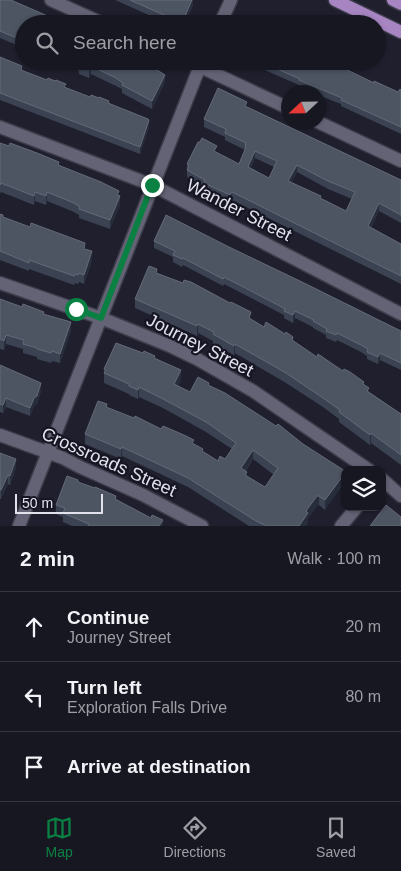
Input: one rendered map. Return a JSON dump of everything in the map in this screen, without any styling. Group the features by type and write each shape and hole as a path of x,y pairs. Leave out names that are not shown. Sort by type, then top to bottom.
{"main road":[{"path":"335,0 366,15"},
{"path":"393,0 401,4"},
{"path":"386,25 401,32"}],"street":[{"path":"51,0 84,15"},
{"path":"224,15 232,0"},
{"path":"18,526 101,318 194,70"},
{"path":"211,70 281,105"},
{"path":"326,126 401,161"},
{"name":"Wander Street","path":"0,127 152,185 401,314"},
{"name":"Journey Street","path":"0,283 101,318 170,346 253,391 363,466"},
{"name":"Crossroads Street","path":"0,435 47,451 144,495 202,526"},
{"path":"386,483 401,496"},
{"path":"341,526 354,511"}],"building":[{"path":"0,0 11,0 45,15 15,15 15,37 0,31"},
{"path":"130,0 192,0 185,15 164,15"},
{"path":"0,57 15,63 15,70 21,70 47,80 48,78 56,80 66,84 64,87 90,97 91,95 99,97 109,101 108,103 149,120 140,147 0,93"},
{"path":"99,70 157,70 165,75 152,101 122,85 123,83"},
{"path":"280,70 347,70 398,92 400,89 401,127 341,100 342,98 326,91 326,85 311,85"},
{"path":"218,88 247,102 245,106 281,123 281,130 296,130 401,180 401,215 379,203 368,226 401,244 401,276 232,192 230,195 204,183 205,180 187,170 189,165 187,164 202,138 217,146 214,151 239,164 246,143 225,133 226,129 204,119","holes":["255,151 277,161 269,178 248,167","297,165 355,192 346,211 320,198 321,196 288,181"]},
{"path":"0,143 9,146 10,143 37,153 59,162 58,165 119,191 117,195 120,196 110,220 79,209 80,207 74,203 47,192 46,196 35,192 34,196 1,183 0,185"},
{"path":"0,214 3,217 30,227 31,223 85,243 84,249 92,251 84,275 79,273 74,276 29,260 29,263 0,251"},
{"path":"166,215 401,331 401,363 380,353 378,357 367,352 368,349 361,345 337,333 336,335 326,331 327,329 314,320 295,311 293,315 284,311 285,309 278,305 224,277 223,279 183,258 173,255 175,251 154,241"},
{"path":"149,266 157,269 156,273 183,283 184,280 191,282 251,312 249,318 264,327 266,322 285,334 286,332 293,337 292,340 317,357 318,354 343,371 344,369 350,372 364,382 363,384 369,388 367,391 401,414 401,455 371,433 370,435 339,412 340,410 286,373 235,344 234,346 213,334 214,332 198,324 197,326 135,299"},
{"path":"0,299 22,307 23,304 44,312 43,314 71,322 60,354 37,349 23,344 24,340 6,335 4,341 0,339"},
{"path":"116,343 155,356 154,358 181,370 174,384 190,392 198,377 209,383 208,385 225,393 276,426 278,424 303,444 341,468 341,478 325,500 317,496 306,511 308,513 299,526 267,526 256,521 188,478 122,447 121,449 85,434 98,401 107,404 106,407 134,418 135,416 161,429 163,426 194,440 192,443 218,461 220,456 225,459 236,443 206,422 139,387 138,390 104,373 106,370 104,369","holes":["253,450 278,468 265,487 245,475 247,472 241,468"]},
{"path":"0,365 41,383 37,396 34,398 30,408 6,398 3,405 0,404"},
{"path":"0,453 16,459 10,476 8,475 1,490 0,490"},
{"path":"67,476 116,496 115,499 151,518 152,515 163,520 159,526 88,526 89,524 63,513 65,508 56,505"},
{"path":"386,505 401,517 401,526 370,526 381,511 386,511"}],"route":[{"path":"76,309 101,318 152,185"}]}
